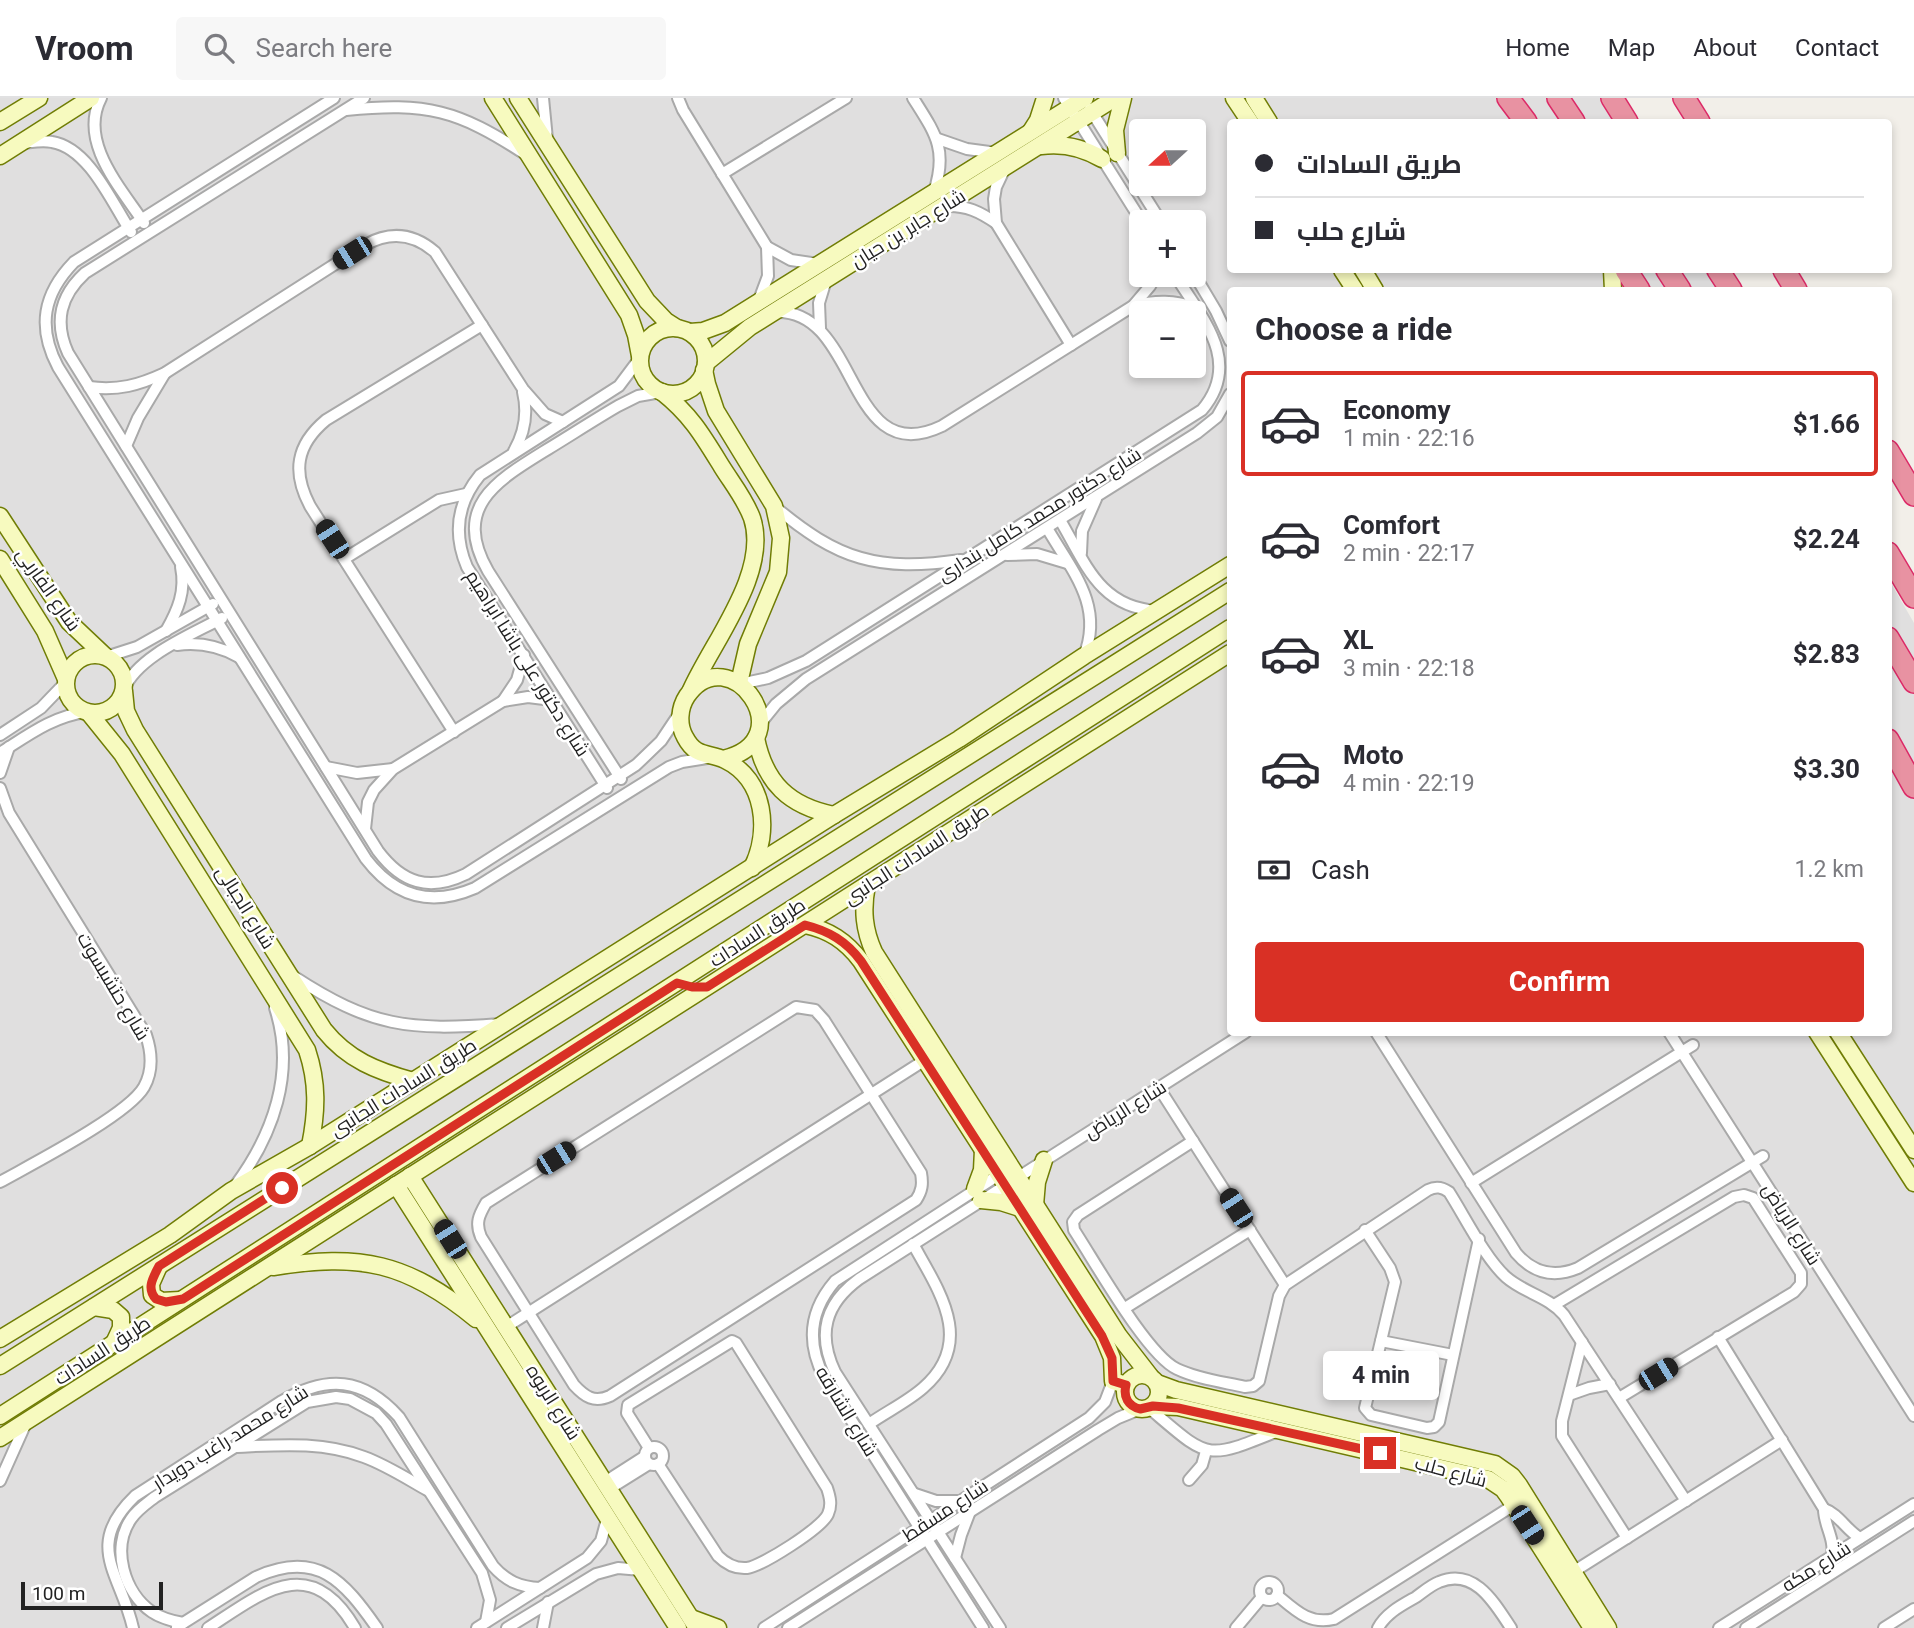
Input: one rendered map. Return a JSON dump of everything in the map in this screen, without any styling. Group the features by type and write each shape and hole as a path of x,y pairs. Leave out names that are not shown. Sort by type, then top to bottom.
{"highway":[{"path":"1508,98 1524,119"},
{"path":"1558,98 1572,119"},
{"path":"1612,98 1625,119"},
{"path":"1684,98 1697,119"},
{"path":"1892,458 1914,495"},
{"path":"1892,560 1914,597"},
{"path":"1892,645 1914,682"},
{"path":"1892,747 1914,787"}],"street":[{"path":"0,122 39,98"},
{"path":"0,156 91,98"},
{"path":"101,98 94,125 99,150 150,231"},
{"path":"334,98 74,262 56,284 50,297 45,326 47,341 58,367 366,859 377,873 402,891 431,898 461,894 475,888 669,766 742,752 757,731"},
{"path":"364,98 85,273 73,284 65,298 60,312 60,326 62,340 72,360 379,851 398,873 410,880 432,884 453,881 619,776 649,754 661,741 691,691 748,583 755,559 755,535 746,504 695,423 681,407 654,388 643,375 636,335 629,315 493,98"},
{"path":"518,98 647,301 666,321 684,330 702,346 707,384 716,411 774,506 781,538 778,572 748,644 740,684"},
{"path":"543,98 548,146"},
{"path":"678,98 766,247 768,276 757,302"},
{"path":"722,174 846,98"},
{"path":"913,98 938,139 941,166 939,199 976,211 996,223"},
{"path":"1045,98 1034,139 1110,156"},
{"name":"شارع جابر بن حيان","path":"684,330 715,328 757,302 823,271 1034,139 1080,105 1115,98"},
{"path":"1110,156 1123,98"},
{"path":"1234,98 1248,119"},
{"path":"1254,98 1267,119"},
{"path":"1080,105 1110,156 1136,210"},
{"path":"1080,105 1110,156 1152,210"},
{"path":"343,110 400,106 425,108 449,114 495,134 530,156"},
{"path":"938,139 1002,159 994,199 996,223 1071,345"},
{"path":"21,143 51,142 75,152 92,170 136,240"},
{"path":"89,387 131,387 165,373 348,256 385,236 407,236 427,244 435,252 523,389 545,414 563,422"},
{"path":"766,247 791,260 823,271 819,303 820,328"},
{"name":"شارع جابر بن حيان","path":"705,366 736,336 774,312 823,271"},
{"path":"1137,301 1149,287"},
{"path":"1202,287 1227,335"},
{"path":"774,312 799,314 820,328 875,417 892,432 904,435 929,433 942,426 1129,309"},
{"path":"454,732 303,493 299,462 306,443 319,426 482,325"},
{"name":"شارع دكتور محمد كامل بندارى","path":"740,684 774,675 806,661 1202,410 1212,399 1218,386 1220,358 1206,326"},
{"path":"640,357 647,340 653,334 669,328 684,330"},
{"name":"شارع دكتور على باشا ابراهيم","path":"614,800 467,567 458,528 460,510 480,475 618,386 640,357"},
{"path":"58,367 72,360"},
{"path":"458,528 475,529 482,502 499,480 638,396 688,390 695,385 705,366"},
{"path":"126,446 138,418 165,373"},
{"path":"513,453 526,416 523,389"},
{"name":"شارع دكتور محمد كامل بندارى","path":"757,731 776,704 806,679 1177,447 1217,417 1227,399"},
{"path":"1168,433 1177,447"},
{"path":"344,559 439,500 467,494"},
{"path":"1081,556 1082,531 1098,497"},
{"path":"774,506 817,539 862,558 884,564 909,566 967,560"},
{"name":"شارع الفاربي","path":"0,516 69,622 106,657"},
{"path":"1060,520 1103,590 1114,599 1142,610 1157,611"},
{"path":"1047,528 1087,597 1091,633 1084,656"},
{"name":"شارع دكتور على باشا ابراهيم","path":"475,529 481,558 488,572 628,790"},
{"path":"1005,555 1037,554 1068,563"},
{"name":"شارع الفاربي","path":"0,559 45,631 66,680"},
{"path":"166,631 181,597 182,575 179,560"},
{"name":"طريق السادات الجانبى","path":"0,1339 170,1235 231,1191 310,1146 606,961 1227,567"},
{"name":"طريق السادات","path":"0,1366 1227,593"},
{"path":"0,735 41,708 66,680 74,664 80,659 88,655 106,657 137,647 221,599"},
{"path":"0,773 5,750 51,722 72,713 96,713 111,709 117,704 129,678 137,669 230,613"},
{"name":"طريق السادات","path":"0,1416 1227,630"},
{"path":"174,645 215,646 240,657"},
{"path":"503,701 517,680 524,655"},
{"name":"طريق السادات الجانبى","path":"0,1438 1227,655"},
{"path":"106,657 119,666 124,690"},
{"path":"691,691 701,683 714,679 727,679 740,684 756,701 759,755 777,786 803,806 834,815"},
{"path":"66,680 69,697 87,712"},
{"name":"شارع الجبالى","path":"124,690 126,711 135,730 287,972 335,1043 370,1068 413,1081"},
{"path":"365,829 365,815 374,790 393,769 503,701 528,697 552,700"},
{"path":"680,711 680,724 691,746 700,754 734,766 752,786 762,812 762,841 751,868"},
{"name":"شارع الجبالى","path":"87,712 122,754 307,1050 314,1071 317,1095 316,1119 310,1146"},
{"path":"326,767 357,773 393,769"},
{"path":"909,769 935,776"},
{"name":"شارع حتشبسوت","path":"0,788 9,813 146,1035 151,1061 145,1086 127,1106 0,1182"},
{"name":"شارع حتشبسوت","path":"0,804 9,813"},
{"path":"366,859 379,851"},
{"path":"867,885 863,913 874,952 1106,1343 1127,1401 1147,1408 1190,1442 1206,1451 1226,1451 1281,1430"},
{"path":"675,941 687,909"},
{"path":"805,925 831,933 853,950 983,1150 1008,1176"},
{"path":"606,961 641,962"},
{"path":"287,972 351,1010 394,1023 440,1028 503,1024"},
{"path":"666,1013 676,984 707,987"},
{"path":"231,1191 250,1166 265,1139 282,1078 278,1015 268,985"},
{"path":"796,1007 815,1010 921,1173 923,1183 916,1200 610,1396 601,1399 590,1399 582,1394 529,1312 481,1237 477,1221 486,1203 796,1007"},
{"name":"شارع الرياض","path":"1008,1176 1044,1160 1240,1036"},
{"path":"1379,1036 1523,1262 1544,1273 1556,1274 1578,1268 1758,1159"},
{"name":"شارع الرياض","path":"1672,1036 1758,1159 1914,1416"},
{"path":"1820,1036 1914,1183"},
{"path":"1829,1051 1841,1037 1914,1150"},
{"path":"1471,1183 1693,1045"},
{"path":"506,1327 925,1060"},
{"path":"1159,1088 1285,1285"},
{"path":"480,1132 492,1102"},
{"path":"1193,1141 1078,1215 1073,1222 1074,1230 1125,1308 1165,1362 1188,1373 1249,1387 1259,1381 1279,1296 1285,1285 1365,1230 1428,1190 1439,1187 1449,1192 1499,1270 1507,1278 1554,1305 1582,1342 1686,1501"},
{"path":"983,1150 978,1195 1027,1207 1119,1336 1154,1380 1160,1393 1147,1408"},
{"path":"1027,1207 1044,1160"},
{"name":"شارع الشارقه","path":"984,1628 820,1370 813,1349 813,1319 818,1305 835,1280 1008,1176"},
{"name":"شارع الربوه","path":"403,1181 443,1244 487,1328 607,1519 641,1570 689,1625"},
{"name":"شارع الشارقه","path":"978,1195 846,1288 836,1300 825,1328 828,1358 1000,1628"},
{"path":"1554,1305 1734,1197 1744,1195 1753,1198 1801,1273 1798,1289 1619,1398"},
{"path":"306,1220 317,1236"},
{"path":"1125,1308 1250,1230"},
{"path":"1365,1230 1394,1277 1395,1286 1365,1405 1366,1411 1371,1415 1427,1428 1438,1422 1479,1239"},
{"name":"شارع الربوه","path":"443,1244 506,1327 607,1486 689,1625"},
{"path":"869,1424 926,1386 935,1376 946,1353 949,1315 943,1297 912,1244"},
{"path":"267,1268 329,1261 376,1265 410,1275 441,1291 487,1328"},
{"path":"159,1266 151,1284 152,1295 161,1301 183,1299"},
{"path":"93,1307 113,1310 121,1317 121,1328 114,1343"},
{"path":"0,1329 24,1324"},
{"path":"1718,1338 1824,1508 1833,1540 1832,1556"},
{"path":"732,1341 736,1343 827,1488 830,1500 828,1513 820,1525 758,1564 737,1567 718,1556 650,1458 627,1413 628,1405 732,1341"},
{"path":"1381,1341 1453,1355"},
{"path":"1582,1342 1561,1426 1562,1436 1627,1538"},
{"path":"1120,1383 1138,1375 1154,1380"},
{"name":"شارع حلب","path":"1154,1380 1176,1390 1495,1464 1504,1469 1519,1485 1608,1628"},
{"name":"شارع مسقط","path":"764,1628 1089,1418 1120,1383"},
{"name":"شارع محمد راغب دويدار","path":"149,1610 129,1585 122,1564 121,1549 129,1521 152,1492 304,1389 321,1384 356,1386 387,1404 493,1566 505,1578"},
{"path":"1569,1395 1610,1384"},
{"name":"شارع محمد راغب دويدار","path":"132,1625 111,1570 108,1554 109,1537 123,1508 233,1448 307,1402 321,1398 350,1399 364,1405 386,1424 482,1573 488,1589"},
{"name":"شارع مسقط","path":"788,1628 1108,1423 1147,1408"},
{"name":"شارع حلب","path":"1147,1408 1178,1408 1480,1476 1503,1489 1592,1628"},
{"path":"0,1481 27,1420"},
{"path":"1573,1572 1782,1440"},
{"path":"233,1448 291,1444 340,1450 386,1466 430,1492"},
{"path":"1189,1480 1202,1465 1206,1451"},
{"path":"607,1486 650,1458"},
{"path":"915,1494 936,1501 959,1500"},
{"name":"شارع مكه","path":"1719,1628 1914,1504"},
{"path":"1277,1595 1309,1619 1334,1619 1514,1505"},
{"path":"1824,1508 1860,1538"},
{"path":"956,1558 970,1512"},
{"path":"482,1625 587,1558 601,1541 607,1519"},
{"name":"شارع مكه","path":"1746,1628 1914,1521"},
{"path":"587,1558 595,1564 596,1574"},
{"path":"132,1625 149,1610 179,1626 256,1577 277,1569 300,1567 323,1572 343,1584 377,1628"},
{"path":"507,1628 596,1574 618,1568 641,1570"},
{"path":"482,1625 490,1600 488,1589 498,1587 505,1578 527,1588 540,1588"},
{"path":"1378,1628 1391,1612 1440,1581 1451,1579 1473,1583 1483,1589 1511,1628"},
{"path":"1268,1581 1277,1586 1277,1595 1272,1600 1262,1597 1260,1588 1268,1581"},
{"path":"208,1628 263,1593 291,1584 305,1584 321,1591 333,1600 355,1628"},
{"path":"1236,1628 1262,1597"},
{"path":"543,1628 548,1602"},
{"path":"1884,1628 1914,1609"},
{"path":"689,1625 718,1628"}],"shaded area":[{"path":"0,98 1608,98 1621,119 1227,119 1227,273 1711,273 1719,287 1227,287 1227,1036 1892,1036 1892,585 1914,623 1914,1628 0,1628"}],"route":[{"path":"282,1188 159,1266 151,1284 152,1295 166,1302 183,1299 677,983 707,987 805,925 819,928 843,940 861,961 1102,1336 1112,1358 1113,1381 1126,1385 1125,1395 1130,1405 1140,1409 1170,1406 1380,1453"}]}
